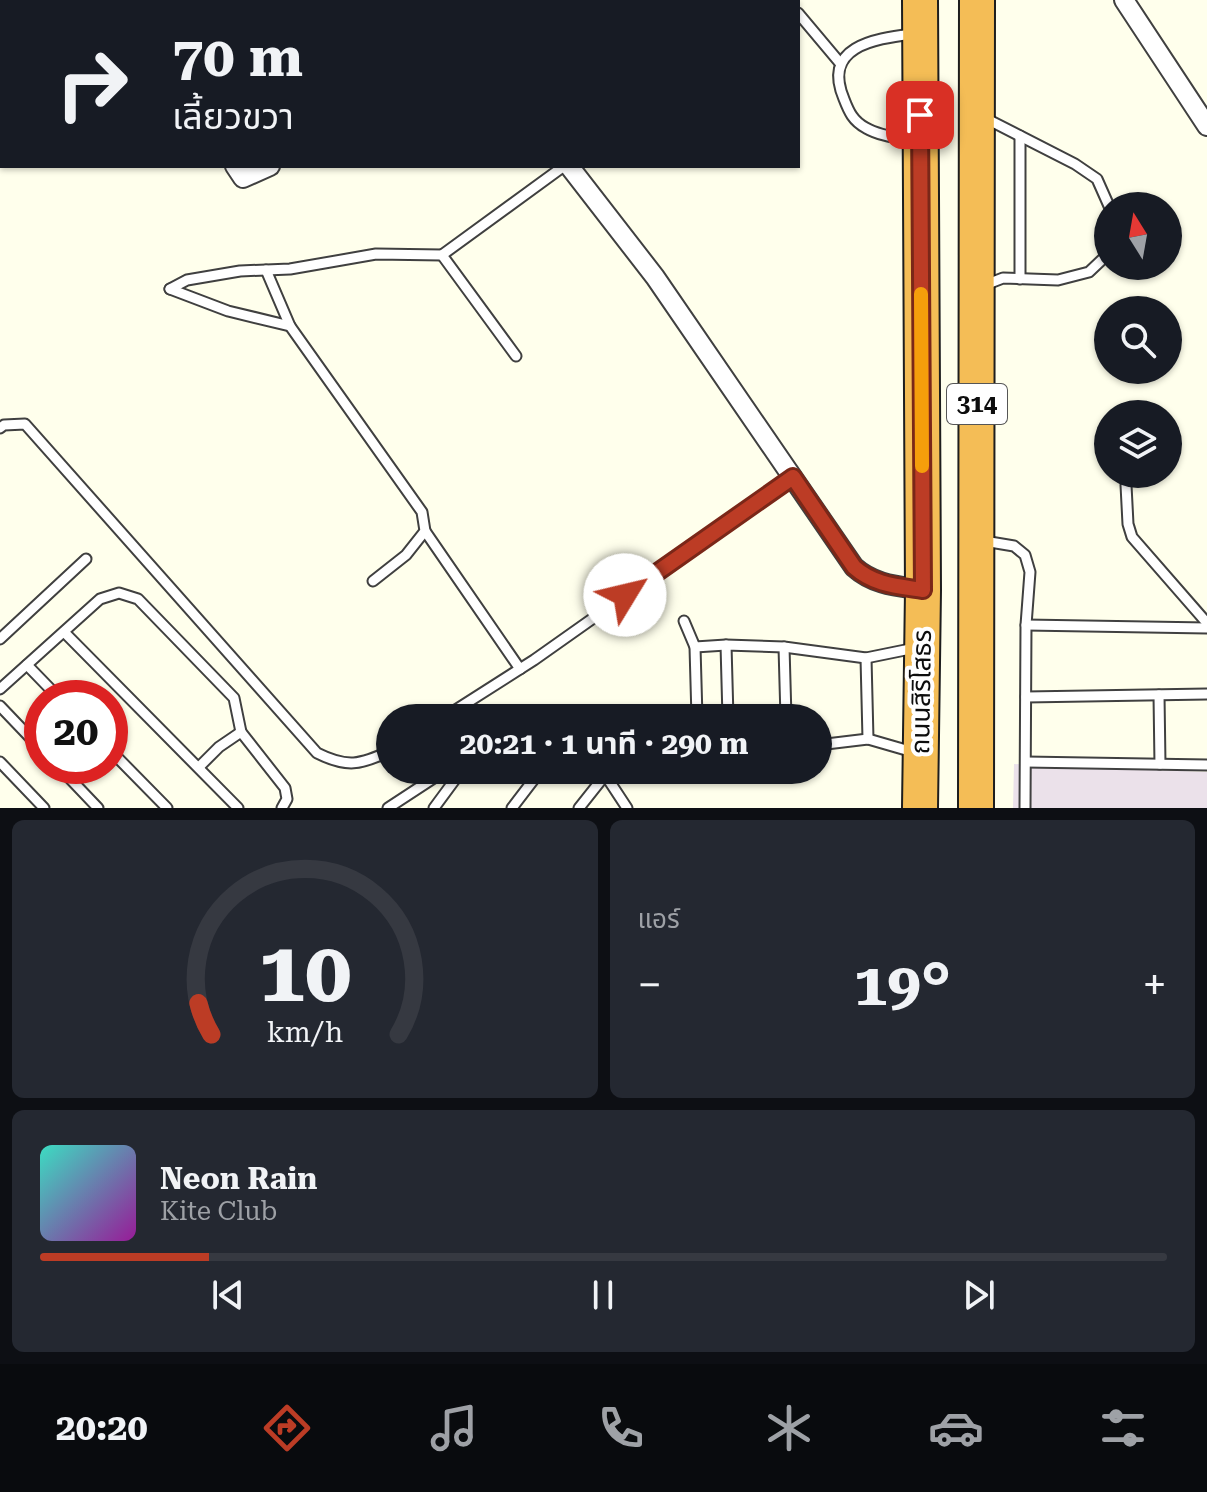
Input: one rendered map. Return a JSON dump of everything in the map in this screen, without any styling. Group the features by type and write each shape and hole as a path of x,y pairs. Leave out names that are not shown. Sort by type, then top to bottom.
{"highway":[{"name":"ถนนสิริโสธร","path":"976,808 977,0"},
{"name":"ถนนสิริโสธร","path":"920,17 923,590 920,808"}],"street":[{"path":"1124,0 1207,126"},
{"path":"236,168 243,178 266,168"},
{"path":"569,168 655,277 854,567 866,578 883,584 923,590"}],"lane":[{"path":"800,15 840,63"},
{"path":"920,17 853,49 840,63 837,77 851,117 866,128 882,134 921,143"},
{"path":"977,114 1075,164 1097,179 1103,192"},
{"path":"1020,136 1020,279"},
{"path":"290,326 228,311 170,289 187,280 240,271 290,269 376,254 442,255 564,168"},
{"path":"442,255 516,356"},
{"path":"977,288 1003,278 1058,280 1089,272 1094,267"},
{"path":"266,270 290,326 408,491 422,512 425,531 520,669"},
{"path":"0,428 25,424 317,753 340,764 376,758"},
{"path":"465,704 520,669 793,477"},
{"path":"1126,488 1128,524 1132,537 1207,626"},
{"path":"373,581 406,555 425,531"},
{"path":"976,540 1014,546 1025,555 1030,572 1026,625 1025,808"},
{"path":"0,639 86,559"},
{"path":"0,689 100,599 119,593 138,599 234,698 241,732 285,788 287,799 282,808"},
{"path":"684,621 695,647 697,704"},
{"path":"1026,625 1207,626"},
{"path":"64,632 238,808"},
{"path":"726,645 728,704"},
{"path":"695,647 784,647 866,658 920,647"},
{"path":"784,647 786,704"},
{"path":"866,658 868,739"},
{"path":"27,665 42,680"},
{"path":"1026,697 1207,694"},
{"path":"1159,695 1160,764"},
{"path":"0,706 24,731"},
{"path":"199,767 219,747 241,732"},
{"path":"832,743 868,739 920,754"},
{"path":"0,762 44,808"},
{"path":"1026,762 1207,765"},
{"path":"128,768 167,808"},
{"path":"75,784 98,808"},
{"path":"388,808 425,784"},
{"path":"434,808 452,784"},
{"path":"512,808 530,784"},
{"path":"579,808 596,784"},
{"path":"612,784 627,808"}],"shaded area":[{"path":"1014,764 1207,772 1207,808 1013,808"}],"slow traffic":[{"path":"921,294 922,466"}],"route":[{"path":"625,595 793,477 854,567 866,578 923,590 920,115"}]}
